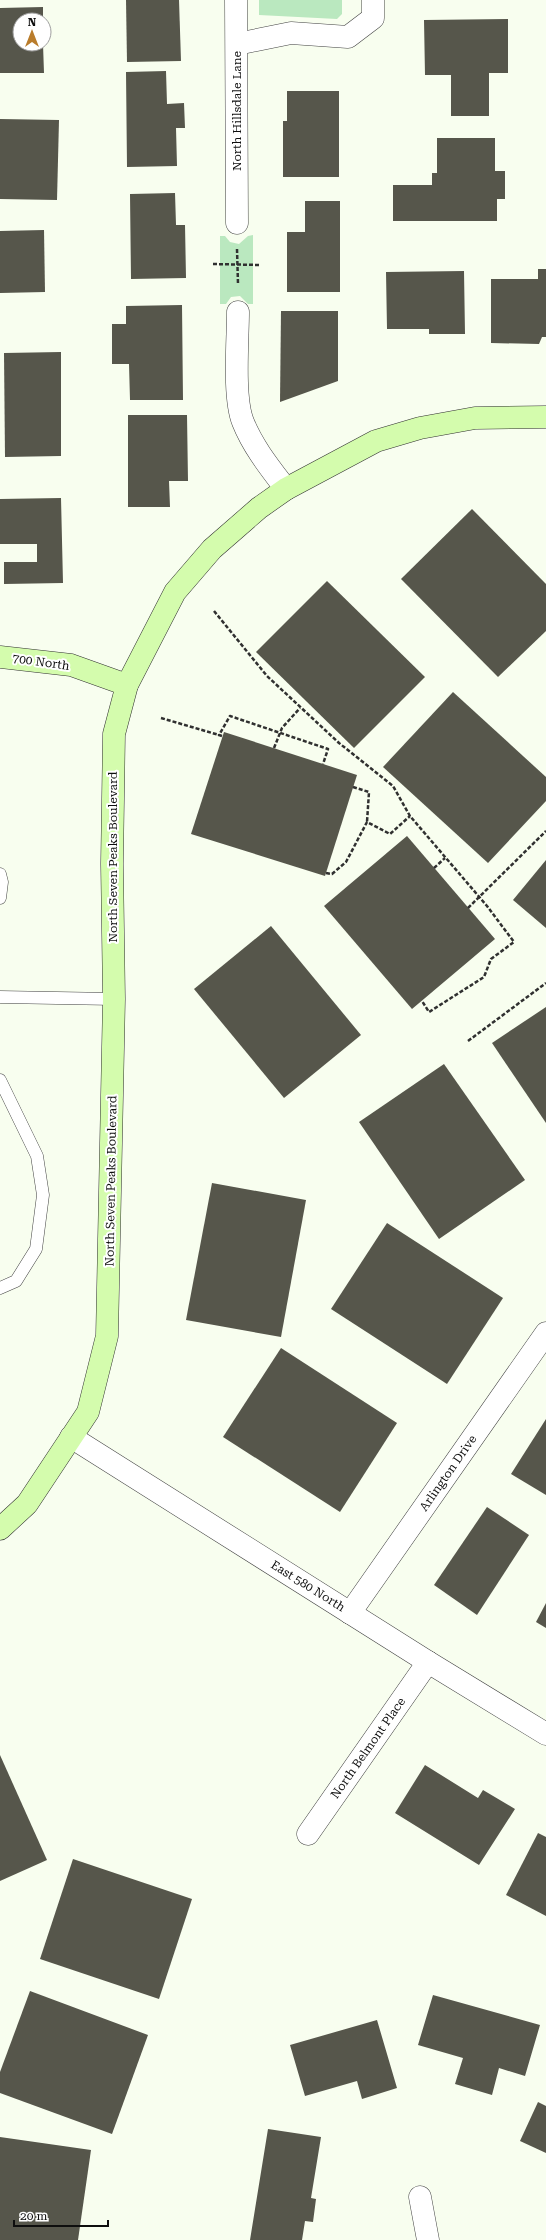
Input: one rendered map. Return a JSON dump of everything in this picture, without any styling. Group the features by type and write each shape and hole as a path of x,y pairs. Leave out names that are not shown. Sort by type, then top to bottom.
{"street":[{"name":"North Hillsdale Lane","path":"236,0 237,223"},
{"path":"237,44 291,33 348,37 373,18 373,0"},
{"path":"238,312 238,390 242,421 259,454 286,489"},
{"name":"North Seven Peaks Boulevard","path":"0,1529 27,1504 88,1412 107,1336 114,999 112,864 114,734 127,685 175,592 212,549 259,508 286,489 376,441 420,428 476,418 546,417"},
{"name":"700 North","path":"0,657 71,665 127,685"},
{"name":"Arlington Drive","path":"350,1613 546,1333"},
{"name":"East 580 North","path":"72,1436 350,1613 546,1734"},
{"name":"North Belmont Place","path":"308,1834 428,1662"},
{"path":"420,2197 428,2240"}],"lane":[{"path":"0,874 2,882 0,898"},
{"path":"0,997 114,999"},
{"path":"0,1080 37,1156 43,1195 36,1249 16,1281 0,1288"}],"path":[{"path":"237,223 238,312"},
{"path":"213,264 260,265"},
{"path":"214,610 267,676 339,743 393,786 410,816 514,942 491,959 484,977 429,1012 422,1001"},
{"path":"274,748 282,728 300,708"},
{"path":"161,718 221,735 230,716 328,750 323,764"},
{"path":"326,873 332,874 346,862 367,822 369,792 353,787"},
{"path":"367,822 390,834 410,816"},
{"path":"468,908 546,831"},
{"path":"434,868 445,858"},
{"path":"468,1041 546,983"}],"green space":[{"path":"259,0 342,0 342,14 337,19 259,15"},
{"path":"253,235 253,304 248,304 240,296 231,297 226,304 220,304 220,236 225,236 230,242 239,244 248,236"}],"building":[{"path":"126,0 179,0 181,61 127,62"},
{"path":"43,7 43,12 12,12 12,52 43,52 44,73 0,73 0,8"},
{"path":"508,19 508,73 489,73 489,116 451,116 451,75 425,75 424,20"},
{"path":"166,71 167,104 184,103 185,128 176,128 177,166 127,167 126,72"},
{"path":"287,91 339,91 339,177 283,177 283,121 287,121"},
{"path":"0,119 59,120 57,200 0,199"},
{"path":"437,138 495,138 495,171 505,171 505,199 497,199 497,221 393,221 393,185 432,185 432,173 437,173"},
{"path":"175,193 176,225 185,225 186,278 131,279 130,194"},
{"path":"305,201 340,201 340,292 287,292 287,232 305,232"},
{"path":"44,230 45,292 0,293 0,231"},
{"path":"538,269 546,269 546,337 542,337 539,344 491,343 491,279 538,279"},
{"path":"464,271 465,334 429,334 429,329 387,329 386,272"},
{"path":"182,305 183,400 130,400 129,364 112,364 112,324 126,324 126,306"},
{"path":"281,311 338,311 338,381 280,402"},
{"path":"61,352 61,456 5,457 4,353"},
{"path":"128,415 187,415 188,481 169,481 170,507 128,507"},
{"path":"61,498 63,583 4,584 4,562 37,562 37,544 0,544 0,499"},
{"path":"472,509 546,584 546,631 498,677 401,579"},
{"path":"327,581 425,677 354,748 256,652"},
{"path":"453,692 546,777 546,801 488,863 383,767"},
{"path":"224,732 357,775 325,876 191,834"},
{"path":"407,836 495,939 412,1009 324,906"},
{"path":"546,860 546,928 513,900"},
{"path":"271,926 361,1035 284,1098 194,989"},
{"path":"546,1007 546,1123 492,1043"},
{"path":"444,1064 525,1180 439,1239 359,1122"},
{"path":"212,1183 306,1200 281,1337 186,1320"},
{"path":"387,1223 503,1298 447,1384 331,1309"},
{"path":"281,1348 397,1423 340,1512 223,1437"},
{"path":"546,1419 546,1495 511,1474"},
{"path":"487,1507 529,1535 477,1615 434,1585"},
{"path":"546,1603 546,1628 536,1622"},
{"path":"0,1755 47,1860 0,1881"},
{"path":"425,1765 478,1798 483,1790 515,1809 479,1865 395,1813"},
{"path":"538,1833 546,1837 546,1916 506,1895"},
{"path":"73,1859 192,1899 159,1999 40,1959"},
{"path":"30,1991 148,2035 112,2134 0,2093 0,2072"},
{"path":"433,1995 540,2025 525,2076 499,2068 492,2095 455,2084 463,2058 418,2045"},
{"path":"377,2020 397,2088 362,2099 357,2081 305,2096 290,2045"},
{"path":"538,2102 546,2106 546,2153 520,2141"},
{"path":"268,2129 321,2137 311,2198 316,2199 313,2222 305,2221 302,2240 250,2240"},
{"path":"0,2137 91,2150 78,2240 0,2240"}]}
